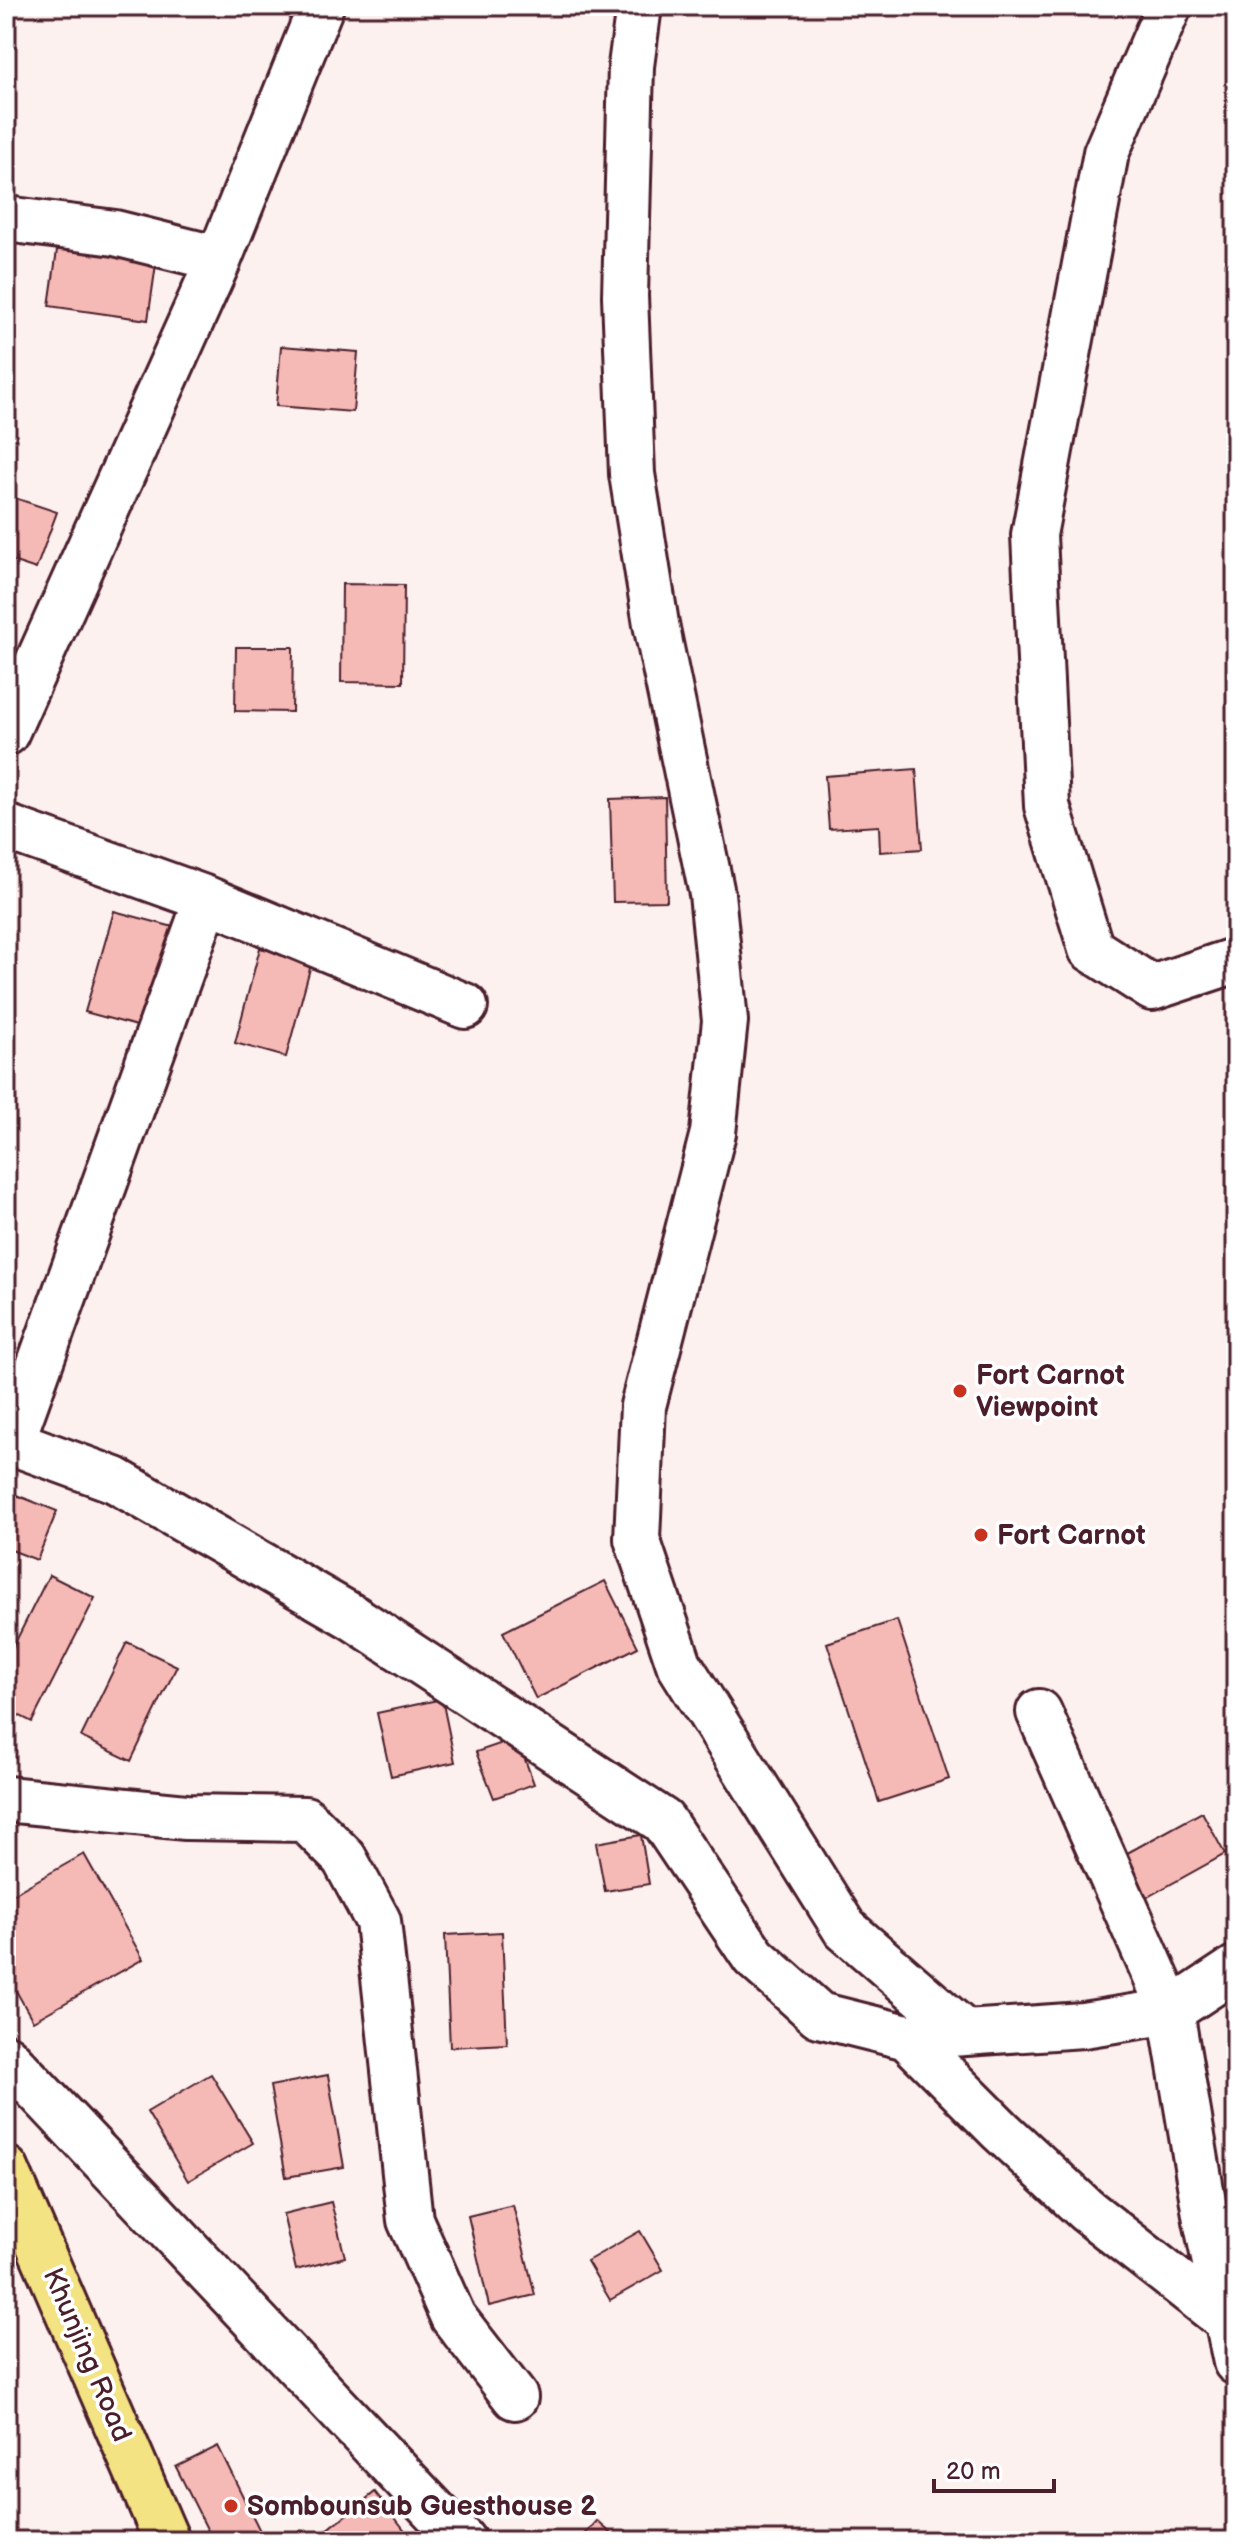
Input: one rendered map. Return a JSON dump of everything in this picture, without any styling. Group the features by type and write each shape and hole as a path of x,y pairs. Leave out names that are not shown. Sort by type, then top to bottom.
{"main road":[{"name":"Khunjing Road","path":"6,2169 167,2541"}],"street":[{"path":"6,733 219,259 321,6"},
{"path":"639,6 631,66 625,296 632,474 656,624 712,894 725,1021 713,1133 643,1406 637,1539 679,1664 845,1929 965,2033"},
{"path":"1169,6 1106,153 1034,535 1047,806 1091,949 1152,988 1236,960"},
{"path":"6,219 115,233 219,259"},
{"path":"6,827 207,899 465,1006"},
{"path":"207,899 9,1440 115,1480 354,1618 663,1821 754,1957 819,2015 907,2037 1083,2025 1171,2011 1236,1968"},
{"path":"1039,1712 1171,2011 1206,2220 1232,2342"},
{"path":"6,1799 186,1817 305,1819 344,1858 378,1921 410,2220 453,2317 515,2397"},
{"path":"907,2037 1086,2210 1232,2342"},
{"path":"6,2057 463,2541"}],"building":[{"path":"58,243 157,257 148,320 49,306"},
{"path":"281,346 358,352 353,412 276,406"},
{"path":"6,495 57,512 36,569 6,559"},
{"path":"342,584 404,585 403,683 341,682"},
{"path":"236,647 293,647 292,712 235,711"},
{"path":"916,769 922,849 880,852 879,826 829,829 825,776"},
{"path":"665,797 667,901 613,902 610,799"},
{"path":"114,911 177,928 148,1029 85,1012"},
{"path":"260,948 312,961 286,1057 235,1043"},
{"path":"6,1491 57,1511 37,1560 6,1548"},
{"path":"49,1575 95,1598 32,1722 6,1709 6,1661"},
{"path":"605,1581 638,1647 536,1699 503,1632"},
{"path":"897,1620 949,1779 879,1802 827,1643"},
{"path":"127,1642 177,1666 131,1761 81,1737"},
{"path":"442,1699 455,1762 391,1776 377,1713"},
{"path":"517,1738 534,1784 494,1798 476,1752"},
{"path":"1202,1812 1225,1854 1144,1899 1120,1857"},
{"path":"641,1835 649,1884 605,1891 596,1843"},
{"path":"84,1854 143,1959 33,2021 6,1973 6,1898"},
{"path":"502,1932 507,2044 450,2047 445,1935"},
{"path":"211,2074 253,2143 188,2181 147,2112"},
{"path":"328,2075 344,2167 286,2177 270,2086"},
{"path":"331,2202 345,2257 296,2270 283,2214"},
{"path":"513,2205 535,2295 489,2306 468,2216"},
{"path":"640,2231 663,2270 610,2300 587,2261"},
{"path":"218,2446 262,2535 250,2541 213,2541 176,2467"},
{"path":"375,2492 413,2541 319,2541 317,2538"},
{"path":"597,2521 620,2541 579,2541"}],"place":[{"name":"Fort Carnot Viewpoint","path":"960,1391"},
{"name":"Fort Carnot","path":"981,1535"},
{"name":"Sombounsub Guesthouse 2","path":"231,2506"}]}
